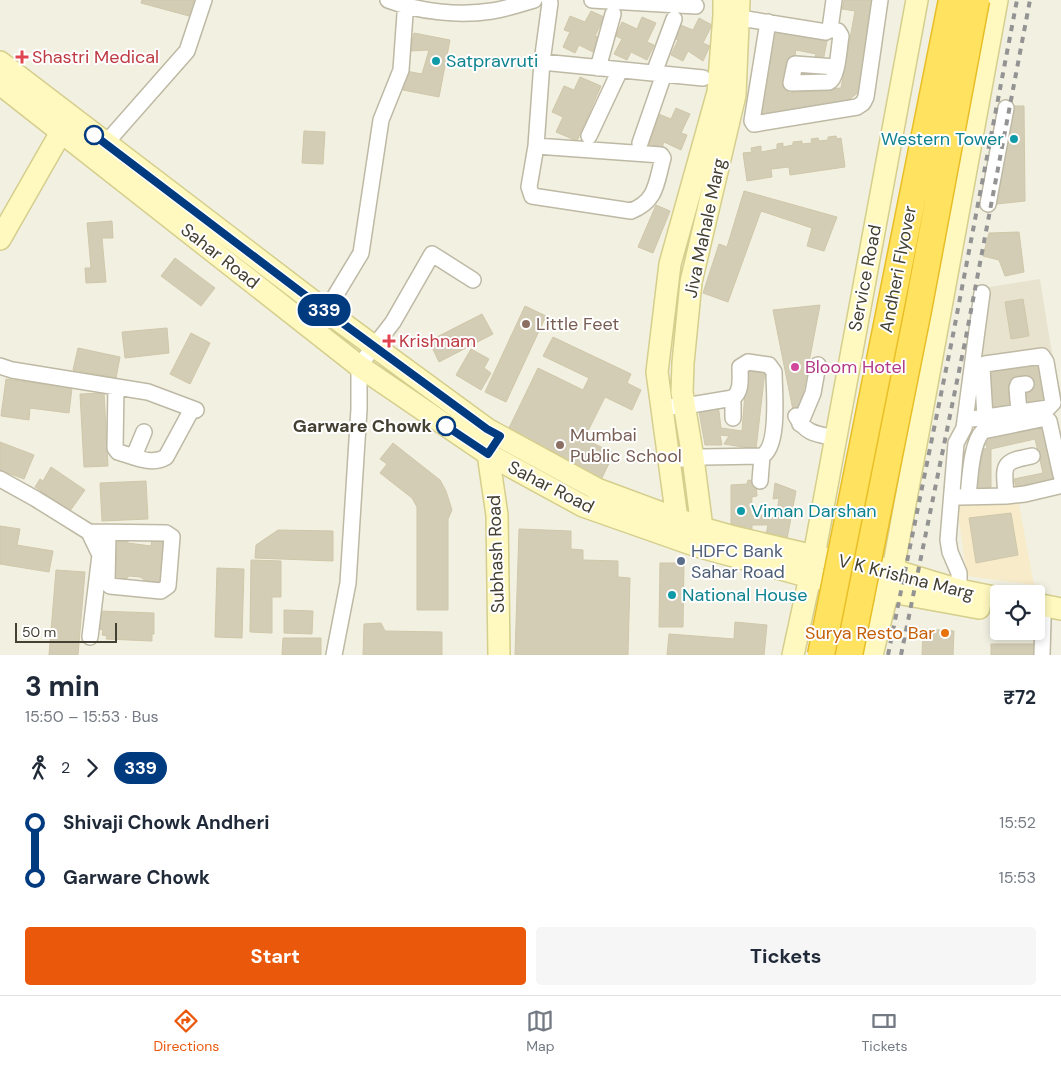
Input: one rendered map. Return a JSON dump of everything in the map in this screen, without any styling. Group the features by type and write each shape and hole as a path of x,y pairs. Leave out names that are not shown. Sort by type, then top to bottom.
{"highway":[{"name":"Andheri Flyover","path":"821,655 952,0"},
{"name":"Andheri Flyover","path":"849,655 916,320 976,0"}],"street":[{"path":"106,144 187,51 204,0"},
{"path":"388,0 454,13 493,11 534,0"},
{"path":"536,146 661,154 663,158 653,193 648,202 630,211 532,196 529,187 536,146 542,62 550,3 548,0"},
{"path":"592,0 696,6"},
{"path":"830,29 834,0"},
{"path":"768,22 752,121 754,124 857,107 863,103 866,98 880,0"},
{"name":"Service Road","path":"810,577 917,0"},
{"path":"872,655 893,570 997,0"},
{"path":"326,311 361,253 381,120 401,70 407,4"},
{"path":"732,8 768,22 824,32 830,29 838,31 841,36 836,67"},
{"name":"Jiva Mahale Marg","path":"699,537 693,458 682,392 691,282 711,198 713,146 735,96 732,8"},
{"path":"598,68 613,14"},
{"path":"640,143 674,19"},
{"name":"Sahar Road","path":"0,62 60,120 359,366 488,454 583,506 675,528"},
{"path":"542,62 703,78"},
{"path":"589,136 620,70"},
{"name":"Sahar Road","path":"0,84 60,120 106,144 374,347 487,429 597,489 675,528 810,577 888,592"},
{"path":"964,178 989,197 1006,108"},
{"path":"0,209 60,120"},
{"path":"0,239 60,120"},
{"path":"675,528 669,460 656,372 670,264 690,194 713,146"},
{"path":"964,178 994,172"},
{"path":"690,194 711,198"},
{"path":"334,655 348,583 359,409 359,366 393,322 432,254 473,280"},
{"path":"959,590 959,573 950,552 948,540 951,497 956,443 964,428 982,293"},
{"path":"663,315 688,317"},
{"path":"965,420 1048,408 1053,404 1046,362 1042,356 985,364 982,368 985,417"},
{"path":"662,407 685,406 733,398 737,394 739,387 740,367 748,362 770,365 774,372 773,438 767,453 762,456 669,460"},
{"path":"818,365 813,394 798,419 805,429 815,434 836,438"},
{"path":"0,366 12,370 148,392 194,409 166,457 154,461 118,452 115,448 116,387"},
{"path":"1019,412 1017,388 1018,385 1026,384"},
{"path":"733,398 733,418"},
{"path":"968,496 974,450 983,431 1046,418 1049,421 1061,475"},
{"path":"134,456 144,432"},
{"path":"488,454 500,436"},
{"name":"Subhash Road","path":"488,454 497,516 499,655"},
{"path":"760,481 762,456"},
{"path":"1006,496 1005,468 1009,462 1015,459 1032,456"},
{"path":"0,479 89,532 166,533 172,537 168,586 161,591 110,586 107,583 100,555 89,532"},
{"path":"951,497 1024,494 1059,486 1061,482"},
{"path":"90,637 108,533"},
{"name":"Sahar Road","path":"699,537 738,538 814,556"},
{"name":"V K Krishna Marg","path":"814,556 893,570 959,590 990,596"},
{"path":"793,655 810,577"},
{"name":"V K Krishna Marg","path":"888,592 990,609"},
{"path":"1042,655 1047,614"}],"shaded area":[{"path":"1040,279 1050,342 1061,393 1061,407 971,429 989,287"},
{"path":"1018,499 1034,585 967,576 956,500"}],"building":[{"path":"142,0 194,0 189,16 141,3"},
{"path":"844,0 877,0 859,92 838,108 759,121 771,24 828,36 823,61 815,59 816,54 796,50 788,93 841,88 855,11 842,9"},
{"path":"591,11 604,17 595,36 602,38 595,53 579,45 575,53 563,47 570,32 564,30 570,16 585,22"},
{"path":"642,17 656,23 647,42 654,45 647,60 631,52 627,60 614,54 622,39 616,36 622,22 637,29"},
{"path":"699,18 712,25 703,43 710,46 703,61 688,51 683,61 671,55 678,40 672,37 678,24 693,30"},
{"name":"Satpravruti","path":"414,33 450,40 439,97 403,90 406,71 422,74 429,50 410,51"},
{"path":"580,77 601,86 577,141 556,132 563,117 552,112 564,86 574,90"},
{"name":"Western Tower","path":"1009,106 1024,106 1025,201 997,204 995,187"},
{"path":"676,108 690,114 681,133 687,135 681,150 664,142 661,150 648,144 655,129 650,127 656,113 671,119"},
{"path":"304,131 325,132 323,164 302,163"},
{"path":"836,136 837,139 841,138 845,167 790,175 789,167 771,169 772,177 747,181 743,153 752,152 751,148 761,146 761,152 777,149 777,144 783,143 783,147 793,145 793,142 802,141 802,144 812,143 811,139 818,138 819,141 828,140 828,137"},
{"path":"744,191 837,217 824,251 807,246 812,228 761,211 728,302 703,293 719,244 727,247"},
{"path":"656,205 670,211 653,253 638,247"},
{"path":"112,221 113,238 102,238 106,282 86,283 85,268 91,268 87,223"},
{"path":"1019,232 1024,272 1005,276 999,260 983,256 989,233"},
{"path":"175,258 215,288 201,306 161,276"},
{"path":"1023,299 1029,336 1011,339 1005,302"},
{"path":"820,305 800,409 793,410 773,310"},
{"path":"525,306 546,316 506,402 485,392"},
{"path":"482,314 493,334 439,362 429,341"},
{"path":"167,328 169,353 125,358 122,332"},
{"path":"191,333 210,343 190,384 170,374"},
{"path":"553,337 631,374 627,383 641,390 632,410 605,397 584,439 614,453 600,482 557,461 560,455 508,430 538,368 583,390 589,378 543,356"},
{"path":"78,348 120,357 116,378 73,370"},
{"path":"471,349 489,359 484,368 491,373 481,390 456,375"},
{"path":"1039,362 1049,404 1025,408 1022,391 1028,381 1008,385 1013,411 990,415 985,368"},
{"path":"747,367 765,371 756,449 724,444 729,436 720,435 722,445 705,445 698,406 718,404 721,428 742,431"},
{"path":"6,379 72,388 69,413 30,408 29,420 1,416"},
{"path":"104,393 108,466 84,467 80,394"},
{"path":"1045,421 1058,483 1017,492 1014,479 1043,473 1035,439 991,449 991,493 971,490 979,448 987,449 983,433"},
{"path":"0,442 34,455 24,479 0,470"},
{"path":"393,443 440,480 446,491 452,510 448,519 448,610 417,610 417,507 412,498 380,473 387,464 380,459"},
{"path":"51,467 85,490 70,511 35,487 40,479 43,481"},
{"name":"Viman Darshan","path":"748,480 756,481 757,496 752,497 751,515 764,515 776,519 779,498 773,499 775,483 796,491 787,539 766,534 768,525 752,525 752,533 731,534 731,485 747,484"},
{"path":"146,481 148,519 102,521 100,483"},
{"path":"1011,513 1018,555 976,563 969,518"},
{"path":"0,526 20,529 17,545 53,551 49,572 0,564"},
{"path":"519,529 571,531 571,549 583,550 583,560 618,561 618,577 630,578 628,655 515,655"},
{"path":"278,530 333,531 333,561 255,558 256,545"},
{"path":"111,535 126,537 128,543 151,546 153,535 168,537 166,583 151,584 140,577 129,576 123,582 109,581"},
{"path":"251,560 281,561 281,597 272,597 272,633 250,632"},
{"name":"National House","path":"660,563 684,563 683,627 659,627"},
{"path":"217,568 244,569 242,638 215,637"},
{"path":"56,570 85,572 78,655 49,655"},
{"path":"284,610 313,611 312,634 284,633"},
{"path":"99,611 154,613 152,641 106,639 107,636 102,635 103,630 98,629"},
{"path":"735,622 767,625 764,655 667,655 669,634 734,639"},
{"path":"381,623 385,631 442,632 442,655 363,655 364,624"},
{"path":"923,629 954,631 953,655 922,655"},
{"path":"283,638 321,638 321,655 282,655"},
{"path":"991,644 1038,644 1038,655 991,655"}],"railway":[{"path":"888,655 952,340 1017,0"},
{"path":"901,655 965,342 1030,0"}],"bus line":[{"name":"339","path":"94,135 326,311 487,429 500,436 488,454 446,426"}],"place":[{"name":"Shastri Medical","path":"22,57"},
{"name":"Satpravruti","path":"436,61"},
{"name":"Western Tower","path":"1014,139"},
{"name":"Little Feet","path":"526,324"},
{"name":"Krishnam","path":"389,341"},
{"name":"Bloom Hotel","path":"795,367"},
{"name":"Garware Chowk","path":"446,426"},
{"name":"Mumbai Public School","path":"560,445"},
{"name":"Viman Darshan","path":"741,511"},
{"name":"HDFC Bank Sahar Road","path":"681,561"},
{"name":"National House","path":"672,595"},
{"name":"Surya Resto Bar","path":"945,633"}]}
